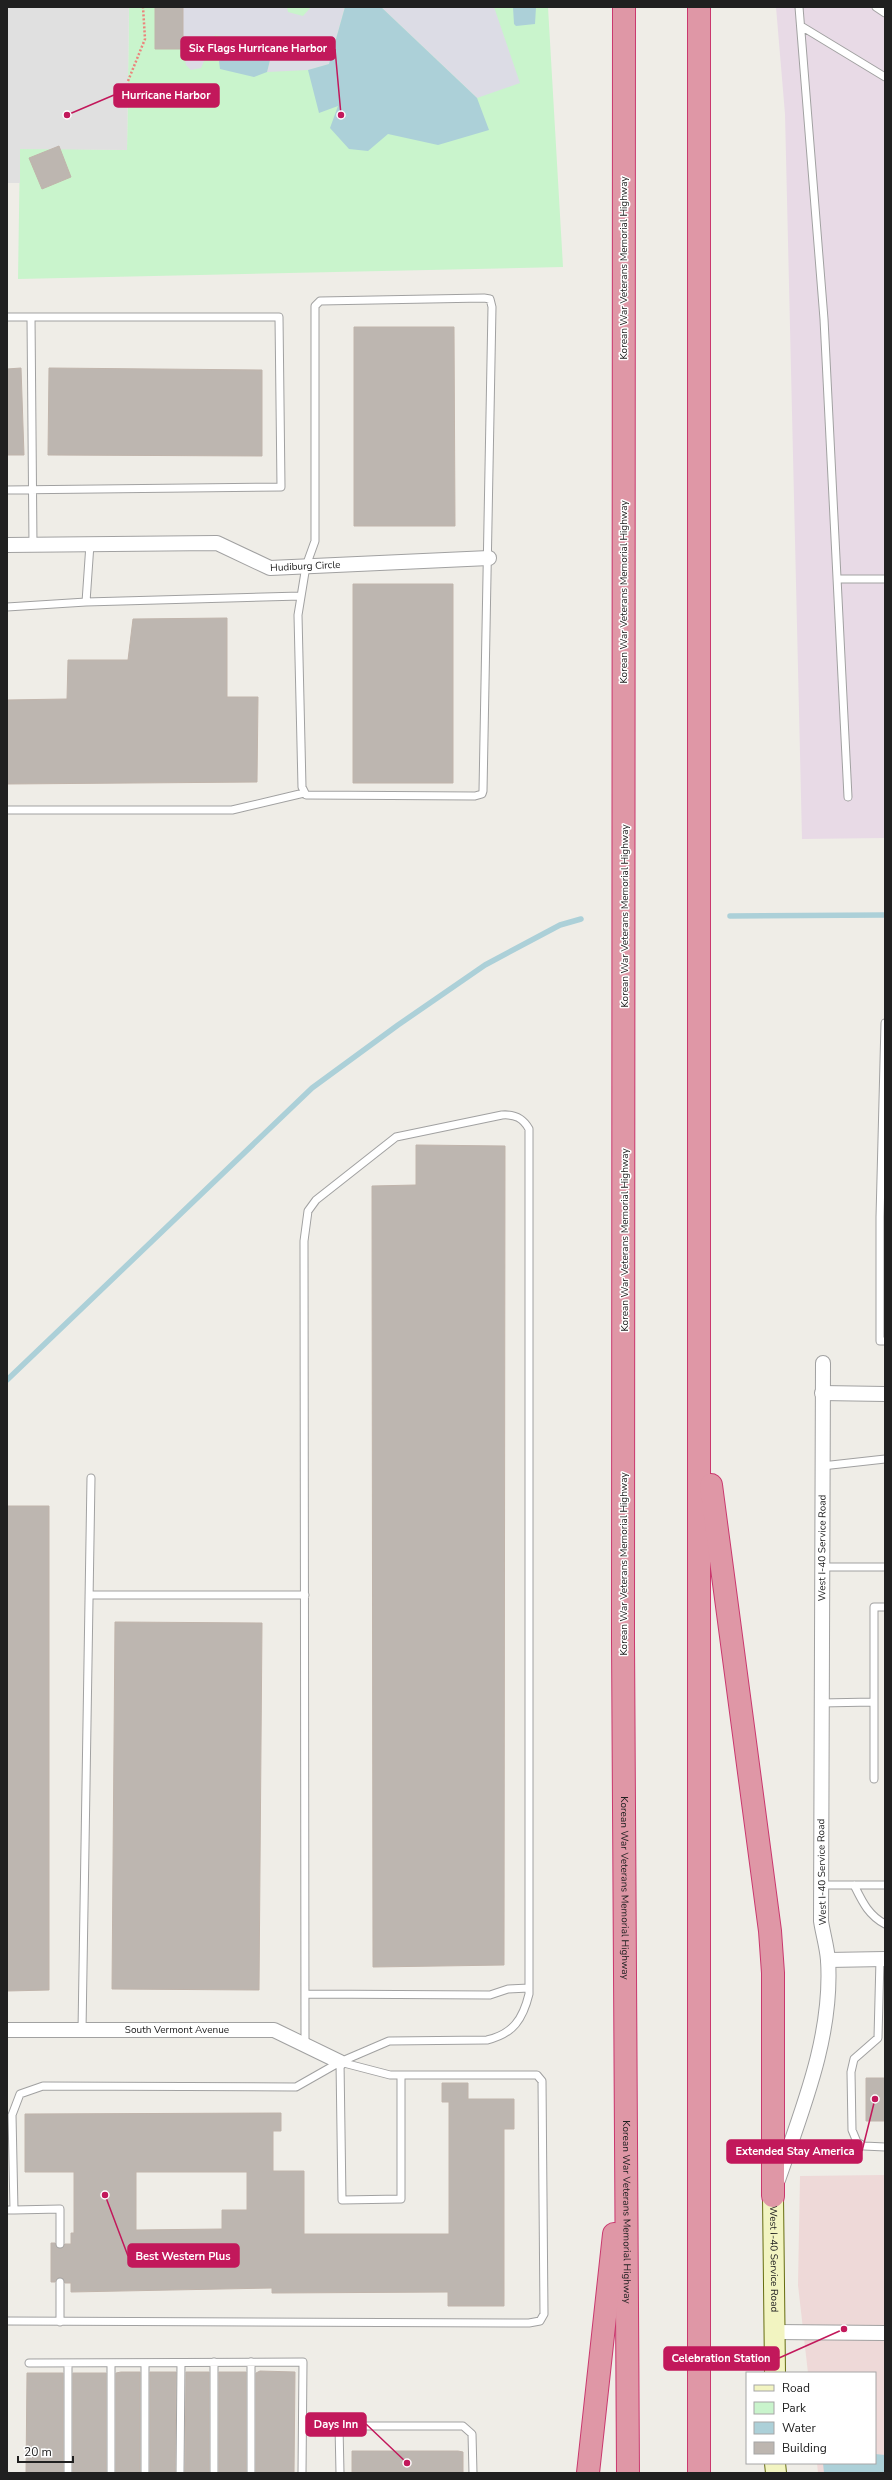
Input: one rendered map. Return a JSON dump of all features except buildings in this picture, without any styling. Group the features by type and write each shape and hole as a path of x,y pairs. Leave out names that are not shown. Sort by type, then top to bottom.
{"highway":[{"name":"Korean War Veterans Memorial Highway","path":"624,7 625,2135 628,2473"},
{"path":"699,7 699,2473"},
{"path":"700,1394 770,1924 773,1973 773,2196"},
{"path":"588,2473 625,2135"}],"main road":[{"name":"West I-40 Service Road","path":"773,2196 775,2372"}],"street":[{"name":"Hudiburg Circle","path":"7,545 217,542 270,568 489,558"},
{"name":"West I-40 Service Road","path":"773,2196 821,2047 827,1994 828,1960 821,1921 823,1363"},
{"path":"822,1393 885,1394"},
{"path":"828,1960 883,1959"},
{"name":"South Vermont Avenue","path":"7,2030 274,2030 340,2062"},
{"path":"775,2332 885,2333"}],"lane":[{"path":"799,7 824,319 848,797"},
{"path":"876,7 885,13"},
{"path":"801,26 885,77"},
{"path":"7,810 232,810 304,793 310,796 482,794 489,558 492,306 490,300 484,298 320,301 316,303 315,540 306,566 298,618 304,793"},
{"path":"7,317 279,317 281,487 7,490"},
{"path":"31,317 32,489 34,545"},
{"path":"86,602 90,544"},
{"path":"837,579 885,579"},
{"path":"7,607 86,602 301,596"},
{"path":"885,1023 880,1341 885,1341"},
{"path":"60,2244 60,2209 11,2210 12,2115 20,2094 43,2086 296,2086 340,2062 389,2041 487,2040 499,2038 509,2033 519,2022 525,2009 529,1988 529,1129 525,1123 514,1116 502,1115 396,1137 316,1200 308,1211 304,1241 305,2044"},
{"path":"822,1466 885,1459"},
{"path":"82,2030 91,1478"},
{"path":"822,1567 885,1566"},
{"path":"89,1595 305,1595"},
{"path":"874,1779 872,1702 874,1608 885,1607"},
{"path":"821,1703 872,1702"},
{"path":"821,1885 885,1885"},
{"path":"854,1885 866,1909 876,1920 885,1924"},
{"path":"883,1959 881,2038 854,2059 851,2072 852,2130 858,2142 864,2146 885,2147"},
{"path":"305,1994 490,1995 508,1989 529,1988"},
{"path":"7,2321 360,2324 529,2323 540,2321 544,2314 542,2082 537,2076 390,2075 340,2062"},
{"path":"340,2062 342,2200 401,2199 401,2075"},
{"path":"60,2282 60,2322"},
{"path":"214,2362 214,2473"},
{"path":"251,2362 251,2473"},
{"path":"29,2363 303,2362 302,2473"},
{"path":"68,2363 68,2473"},
{"path":"111,2363 111,2473"},
{"path":"145,2363 145,2473"},
{"path":"180,2473 181,2363"},
{"path":"340,2473 339,2426 463,2426 472,2434 473,2473"}],"path":[{"path":"128,81 145,39 143,7"}],"shaded area":[{"path":"7,7 129,7 127,150 20,149 20,183 7,183"},
{"path":"183,7 287,7 288,12 303,16 311,7 345,7 329,64 308,70 267,72 270,60 261,52 262,47 215,35 201,68 191,70 186,65 183,49"},
{"path":"381,7 494,7 520,83 477,98"},
{"path":"776,7 885,7 885,838 802,839 785,114"},
{"path":"885,2175 885,2473 818,2473 817,2464 876,2464 876,2372 808,2372 798,2285 800,2176"}],"green space":[{"path":"129,7 548,7 563,267 18,279 20,148 127,150"}],"water":[{"path":"345,7 381,7 477,98 489,130 438,145 388,134 368,151 349,149 330,128 338,106 319,113 308,70 329,64"},
{"path":"513,7 536,7 535,24 516,26 514,24"},
{"path":"241,42 262,47 261,52 270,60 267,72 254,77 220,69 219,61 231,56 241,48"},
{"path":"876,2454 885,2455 885,2473 824,2473 823,2464 876,2464"}],"waterway":[{"path":"730,916 885,915"},
{"path":"7,1380 312,1088 398,1025 485,965 560,925 581,919"}],"place":[{"name":"Hurricane Harbor","path":"67,115"},
{"name":"Six Flags Hurricane Harbor","path":"341,115"},
{"name":"Extended Stay America","path":"875,2099"},
{"name":"Best Western Plus","path":"105,2195"},
{"name":"Celebration Station","path":"844,2329"},
{"name":"Days Inn","path":"407,2463"}]}
